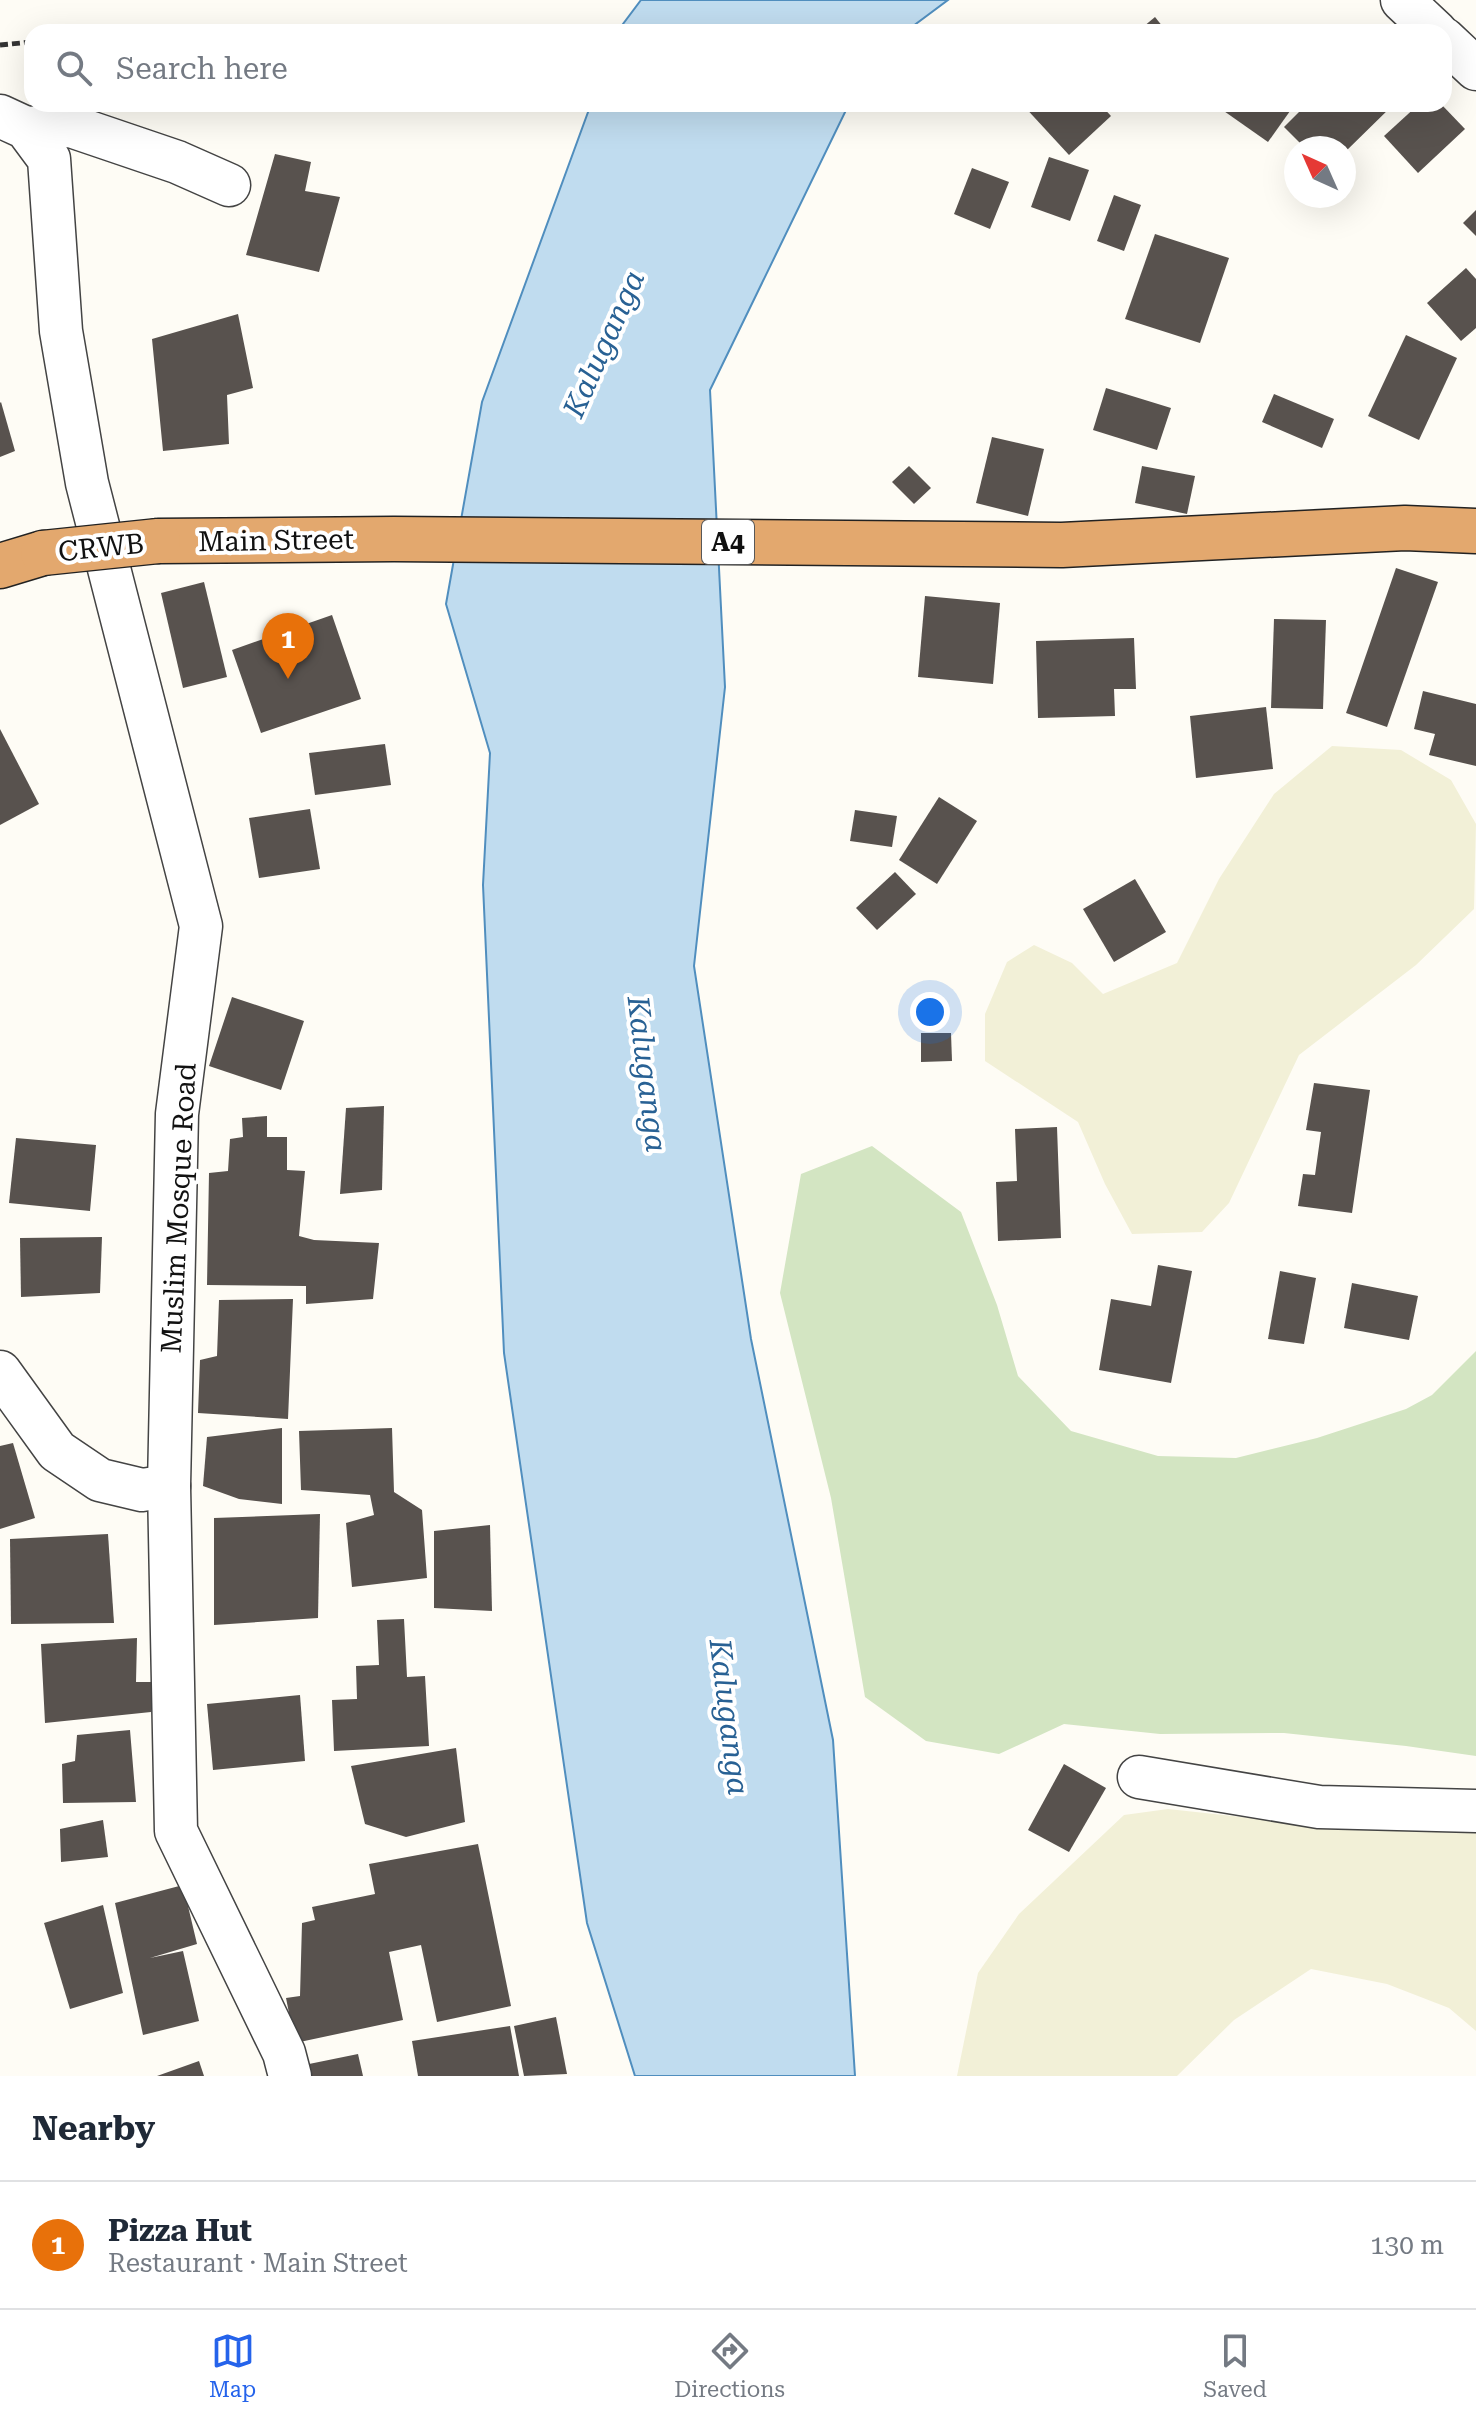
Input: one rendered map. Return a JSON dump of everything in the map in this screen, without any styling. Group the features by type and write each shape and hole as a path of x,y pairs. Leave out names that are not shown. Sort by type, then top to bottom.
{"highway":[{"name":"Main Street","path":"158,541 394,539 1062,545 1405,528 1476,531"},
{"name":"CRWB","path":"0,566 43,553 158,541"}],"street":[{"path":"1402,0 1428,24"},
{"path":"1452,46 1476,69"},
{"path":"13,122 71,126 177,162 229,185"},
{"name":"Muslim Mosque Road","path":"13,122 49,159 61,331 87,483 201,926 177,1114 169,1486 176,1831 284,2053 290,2076"},
{"path":"0,1372 57,1451 100,1480 142,1490 169,1486"},
{"path":"1139,1777 1319,1807 1476,1811"}],"path":[{"path":"0,45 24,43"}],"shaded area":[{"path":"1332,746 1401,750 1451,780 1476,824 1474,909 1416,965 1299,1055 1229,1203 1202,1232 1132,1234 1105,1184 1078,1122 985,1061 985,1014 1007,962 1034,945 1072,963 1103,994 1177,963 1219,879 1274,794"},
{"path":"1168,1809 1297,1823 1476,1821 1476,2031 1449,2008 1387,1984 1311,1969 1234,2020 1177,2076 957,2076 978,1973 1019,1914 1124,1815"}],"green space":[{"path":"872,1146 961,1212 997,1305 1018,1376 1071,1431 1158,1456 1236,1458 1317,1438 1406,1409 1432,1395 1476,1351 1476,1756 1284,1733 1160,1734 1064,1724 999,1754 926,1741 865,1697 831,1498 780,1293 801,1174"}],"water":[{"path":"641,0 948,0 916,24 623,24"},
{"name":"Kaluganga","path":"588,112 845,112 710,390 725,687 694,966 751,1339 833,1740 855,2076 635,2076 587,1923 504,1353 483,885 490,753 446,604 482,402"}],"building":[{"path":"1155,17 1161,24 1147,24"},
{"path":"1029,112 1107,112 1111,116 1069,155"},
{"path":"1225,112 1289,112 1268,142"},
{"path":"1299,112 1386,112 1356,141 1356,136 1293,136 1284,127"},
{"path":"1410,112 1449,112 1465,129 1418,173 1384,136"},
{"path":"275,154 311,162 305,191 340,197 319,272 246,255"},
{"path":"1049,157 1089,170 1070,221 1031,207"},
{"path":"972,168 1009,182 990,229 954,214"},
{"path":"1114,195 1141,205 1124,251 1097,241"},
{"path":"1476,210 1476,236 1463,223"},
{"path":"1155,234 1229,258 1200,343 1125,319"},
{"path":"1466,268 1476,279 1476,328 1461,341 1427,303"},
{"path":"238,314 253,388 227,395 229,444 163,451 152,339"},
{"path":"1406,335 1457,358 1419,440 1368,416"},
{"path":"1106,388 1171,408 1157,450 1093,430"},
{"path":"1274,394 1334,419 1322,448 1262,422"},
{"path":"0,403 15,451 0,457"},
{"path":"992,437 1044,449 1028,516 976,503"},
{"path":"909,466 931,488 914,504 892,482"},
{"path":"1142,466 1195,476 1187,514 1135,503"},
{"path":"1396,568 1438,582 1387,727 1346,713"},
{"path":"204,582 227,677 183,688 161,593"},
{"path":"925,596 1000,603 993,684 918,677"},
{"path":"332,615 361,699 261,733 232,650"},
{"path":"1274,619 1326,620 1323,709 1271,708"},
{"path":"1134,638 1136,689 1114,689 1115,716 1038,718 1036,641"},
{"path":"1423,691 1476,704 1476,766 1429,755 1435,734 1414,729"},
{"path":"1266,707 1273,769 1196,778 1190,716"},
{"path":"0,729 39,804 0,825"},
{"path":"385,744 391,785 315,795 309,753"},
{"path":"939,797 977,821 937,884 899,860"},
{"path":"310,809 320,869 259,878 249,818"},
{"path":"855,810 897,816 892,847 850,841"},
{"path":"895,872 916,894 877,930 856,908"},
{"path":"1135,879 1166,932 1114,962 1083,909"},
{"path":"232,997 304,1021 281,1090 209,1066"},
{"path":"921,1033 951,1033 952,1061 921,1062"},
{"path":"1314,1083 1370,1090 1352,1213 1298,1206 1303,1174 1315,1175 1321,1132 1306,1130"},
{"path":"384,1106 382,1190 340,1194 346,1108"},
{"path":"267,1116 267,1137 287,1137 287,1170 305,1171 299,1236 314,1240 379,1243 373,1299 306,1304 306,1286 207,1285 209,1173 228,1171 230,1139 243,1137 242,1118"},
{"path":"1057,1127 1061,1238 998,1241 996,1182 1017,1181 1015,1129"},
{"path":"16,1138 96,1145 90,1211 9,1203"},
{"path":"102,1237 100,1293 21,1297 20,1238"},
{"path":"1158,1265 1192,1271 1171,1383 1099,1370 1111,1299 1151,1306"},
{"path":"1280,1271 1316,1278 1304,1344 1268,1339"},
{"path":"1352,1283 1418,1296 1409,1340 1344,1328"},
{"path":"293,1299 288,1419 198,1413 200,1360 217,1356 219,1300"},
{"path":"282,1428 282,1504 239,1499 203,1486 207,1437"},
{"path":"392,1428 394,1492 422,1510 427,1578 352,1587 346,1523 374,1515 370,1495 301,1490 299,1431"},
{"path":"13,1443 35,1518 0,1529 0,1446"},
{"path":"320,1514 318,1618 214,1625 214,1518"},
{"path":"490,1525 492,1611 434,1608 434,1531"},
{"path":"108,1534 114,1623 11,1624 10,1539"},
{"path":"404,1619 407,1677 425,1676 429,1746 334,1751 332,1700 357,1699 356,1666 379,1665 377,1620"},
{"path":"137,1638 136,1682 151,1682 151,1712 45,1723 41,1644"},
{"path":"300,1695 305,1761 213,1770 207,1704"},
{"path":"130,1730 136,1802 63,1803 62,1764 75,1761 77,1735"},
{"path":"456,1748 465,1822 406,1837 365,1824 351,1766"},
{"path":"1064,1764 1106,1788 1069,1852 1028,1830"},
{"path":"103,1820 108,1857 61,1862 60,1829"},
{"path":"478,1844 511,2006 437,2022 421,1945 389,1952 403,2020 295,2043 286,1998 300,1996 302,1923 315,1920 312,1907 375,1894 369,1864"},
{"path":"183,1885 197,1944 150,1958 183,1951 199,2021 143,2035 115,1903"},
{"path":"103,1905 123,1993 70,2009 44,1923"},
{"path":"556,2017 567,2074 524,2076 514,2026"},
{"path":"510,2026 519,2076 418,2076 412,2041"},
{"path":"358,2054 363,2076 311,2076 309,2064"},
{"path":"199,2061 204,2076 157,2076"}],"place":[{"name":"Pizza Hut","path":"288,679"}]}
